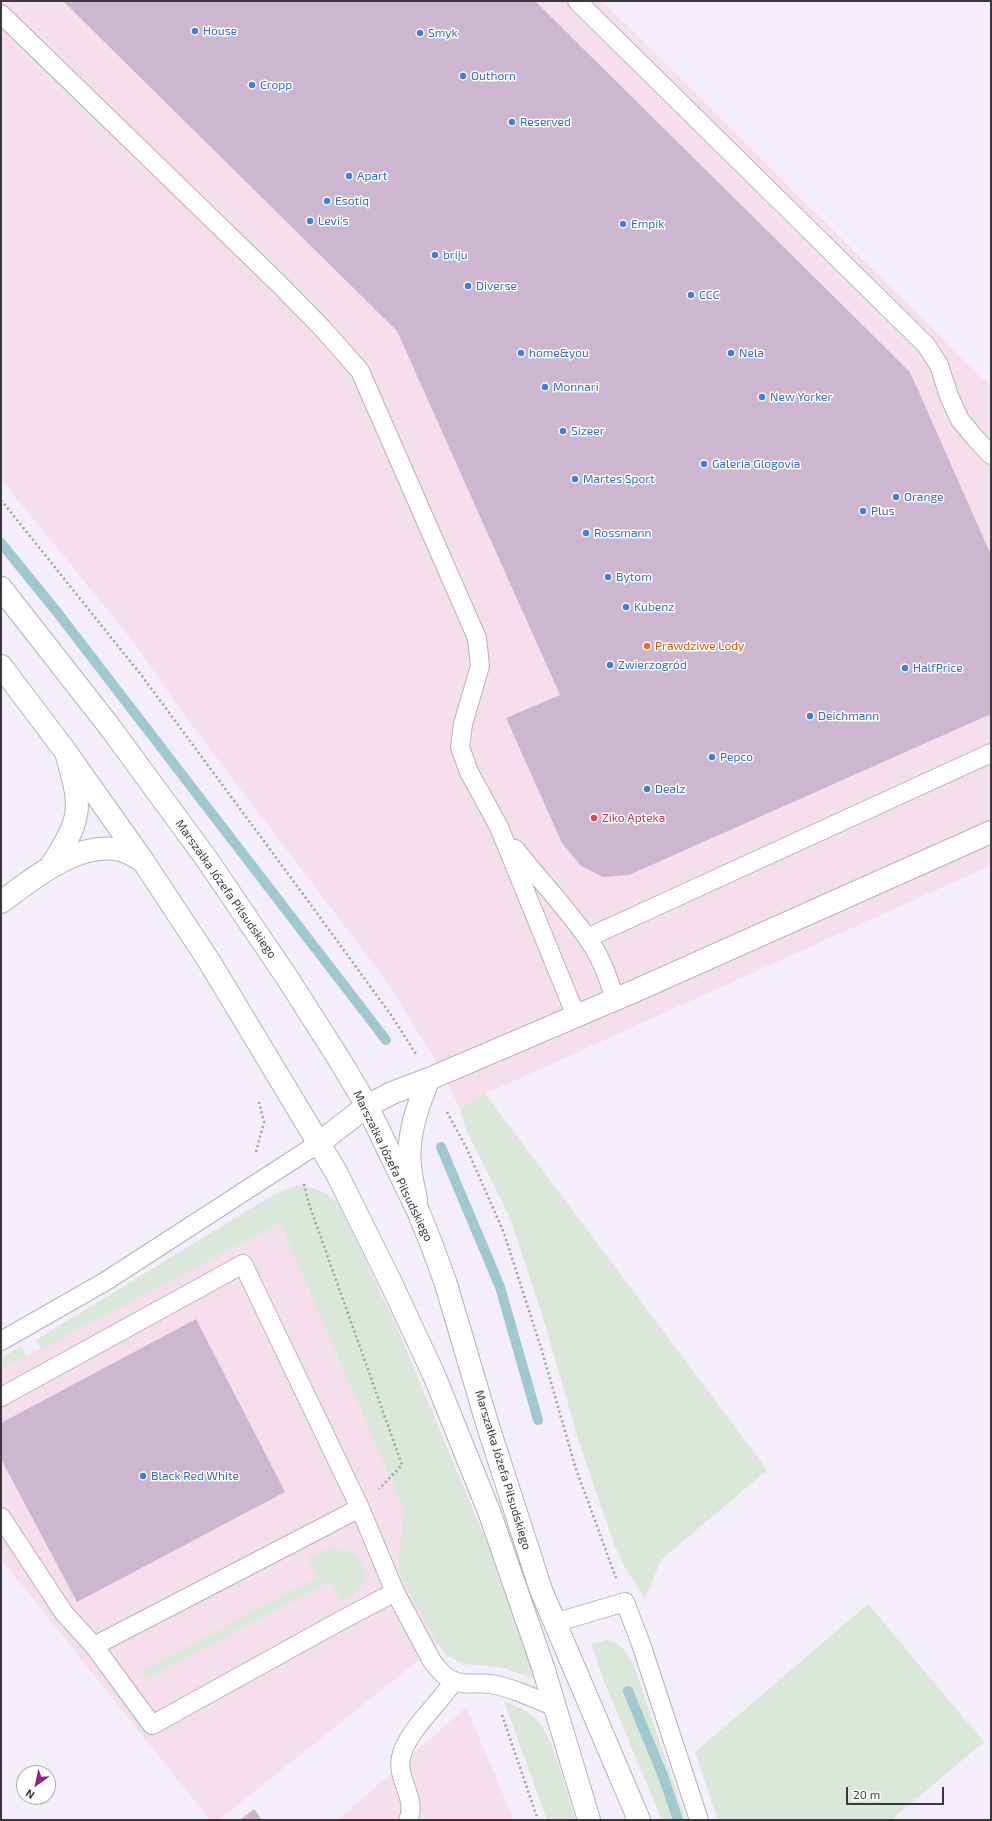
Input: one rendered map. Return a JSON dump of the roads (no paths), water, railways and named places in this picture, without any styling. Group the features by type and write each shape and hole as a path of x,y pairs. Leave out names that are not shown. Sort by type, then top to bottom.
{"main road":[{"name":"Marszałka Józefa Piłsudskiego","path":"1,588 109,726 206,858 288,979 339,1059 366,1106 418,1211 446,1284 489,1430 541,1590 639,1820"},
{"name":"Marszałka Józefa Piłsudskiego","path":"1,666 66,752 143,861 208,961 343,1185 434,1375 490,1514 543,1666 589,1820"},
{"path":"51,866 68,838 77,811 78,796 66,752"},
{"path":"319,1143 366,1106 392,1093 429,1079 576,1016 991,832"},
{"path":"1,902 51,866 91,850 107,848 122,850 143,861"},
{"path":"418,1211 410,1167 410,1145 416,1112 429,1079"}],"lane":[{"path":"577,1 926,345 939,365 949,396 960,420 991,455"},
{"path":"1,14 279,284 323,329 360,372 477,638 480,666 463,724 460,747 469,772 499,827 576,1016"},
{"path":"587,938 991,752"},
{"path":"499,827 522,858 562,905 587,938 607,975 615,999"},
{"path":"1,1341 106,1281 249,1190 319,1143"},
{"path":"1,1397 243,1264 360,1508 396,1592 432,1661 439,1670 454,1682 468,1684 492,1684 523,1694 555,1707"},
{"path":"94,1646 360,1508"},
{"path":"1,1517 64,1613 94,1646 152,1725 340,1620 396,1592"},
{"path":"554,1623 625,1602 646,1658 699,1820"},
{"path":"408,1820 411,1814 411,1802 401,1773 401,1759 404,1746 414,1731 454,1682"}],"waterway":[{"path":"1,543 57,612 386,1040"},
{"path":"441,1147 500,1287 538,1420"},
{"path":"628,1691 663,1776 678,1820"}],"place":[{"name":"House","path":"195,31"},
{"name":"Smyk","path":"420,33"},
{"name":"Outhorn","path":"463,76"},
{"name":"Cropp","path":"252,85"},
{"name":"Reserved","path":"512,122"},
{"name":"Apart","path":"349,176"},
{"name":"Esotiq","path":"327,201"},
{"name":"Levi's","path":"310,221"},
{"name":"Empik","path":"623,224"},
{"name":"briju","path":"435,255"},
{"name":"Diverse","path":"468,286"},
{"name":"CCC","path":"691,295"},
{"name":"home&you","path":"521,353"},
{"name":"Nela","path":"731,353"},
{"name":"Monnari","path":"545,387"},
{"name":"New Yorker","path":"762,397"},
{"name":"Sizeer","path":"563,431"},
{"name":"Galeria Glogovia","path":"704,464"},
{"name":"Martes Sport","path":"575,479"},
{"name":"Orange","path":"896,497"},
{"name":"Plus","path":"863,511"},
{"name":"Rossmann","path":"586,533"},
{"name":"Bytom","path":"608,577"},
{"name":"Kubenz","path":"626,607"},
{"name":"Prawdziwe Lody","path":"647,646"},
{"name":"Zwierzogród","path":"610,665"},
{"name":"HalfPrice","path":"905,668"},
{"name":"Deichmann","path":"810,716"},
{"name":"Pepco","path":"712,757"},
{"name":"Dealz","path":"647,789"},
{"name":"Ziko Apteka","path":"594,818"},
{"name":"Black Red White","path":"143,1476"}]}
